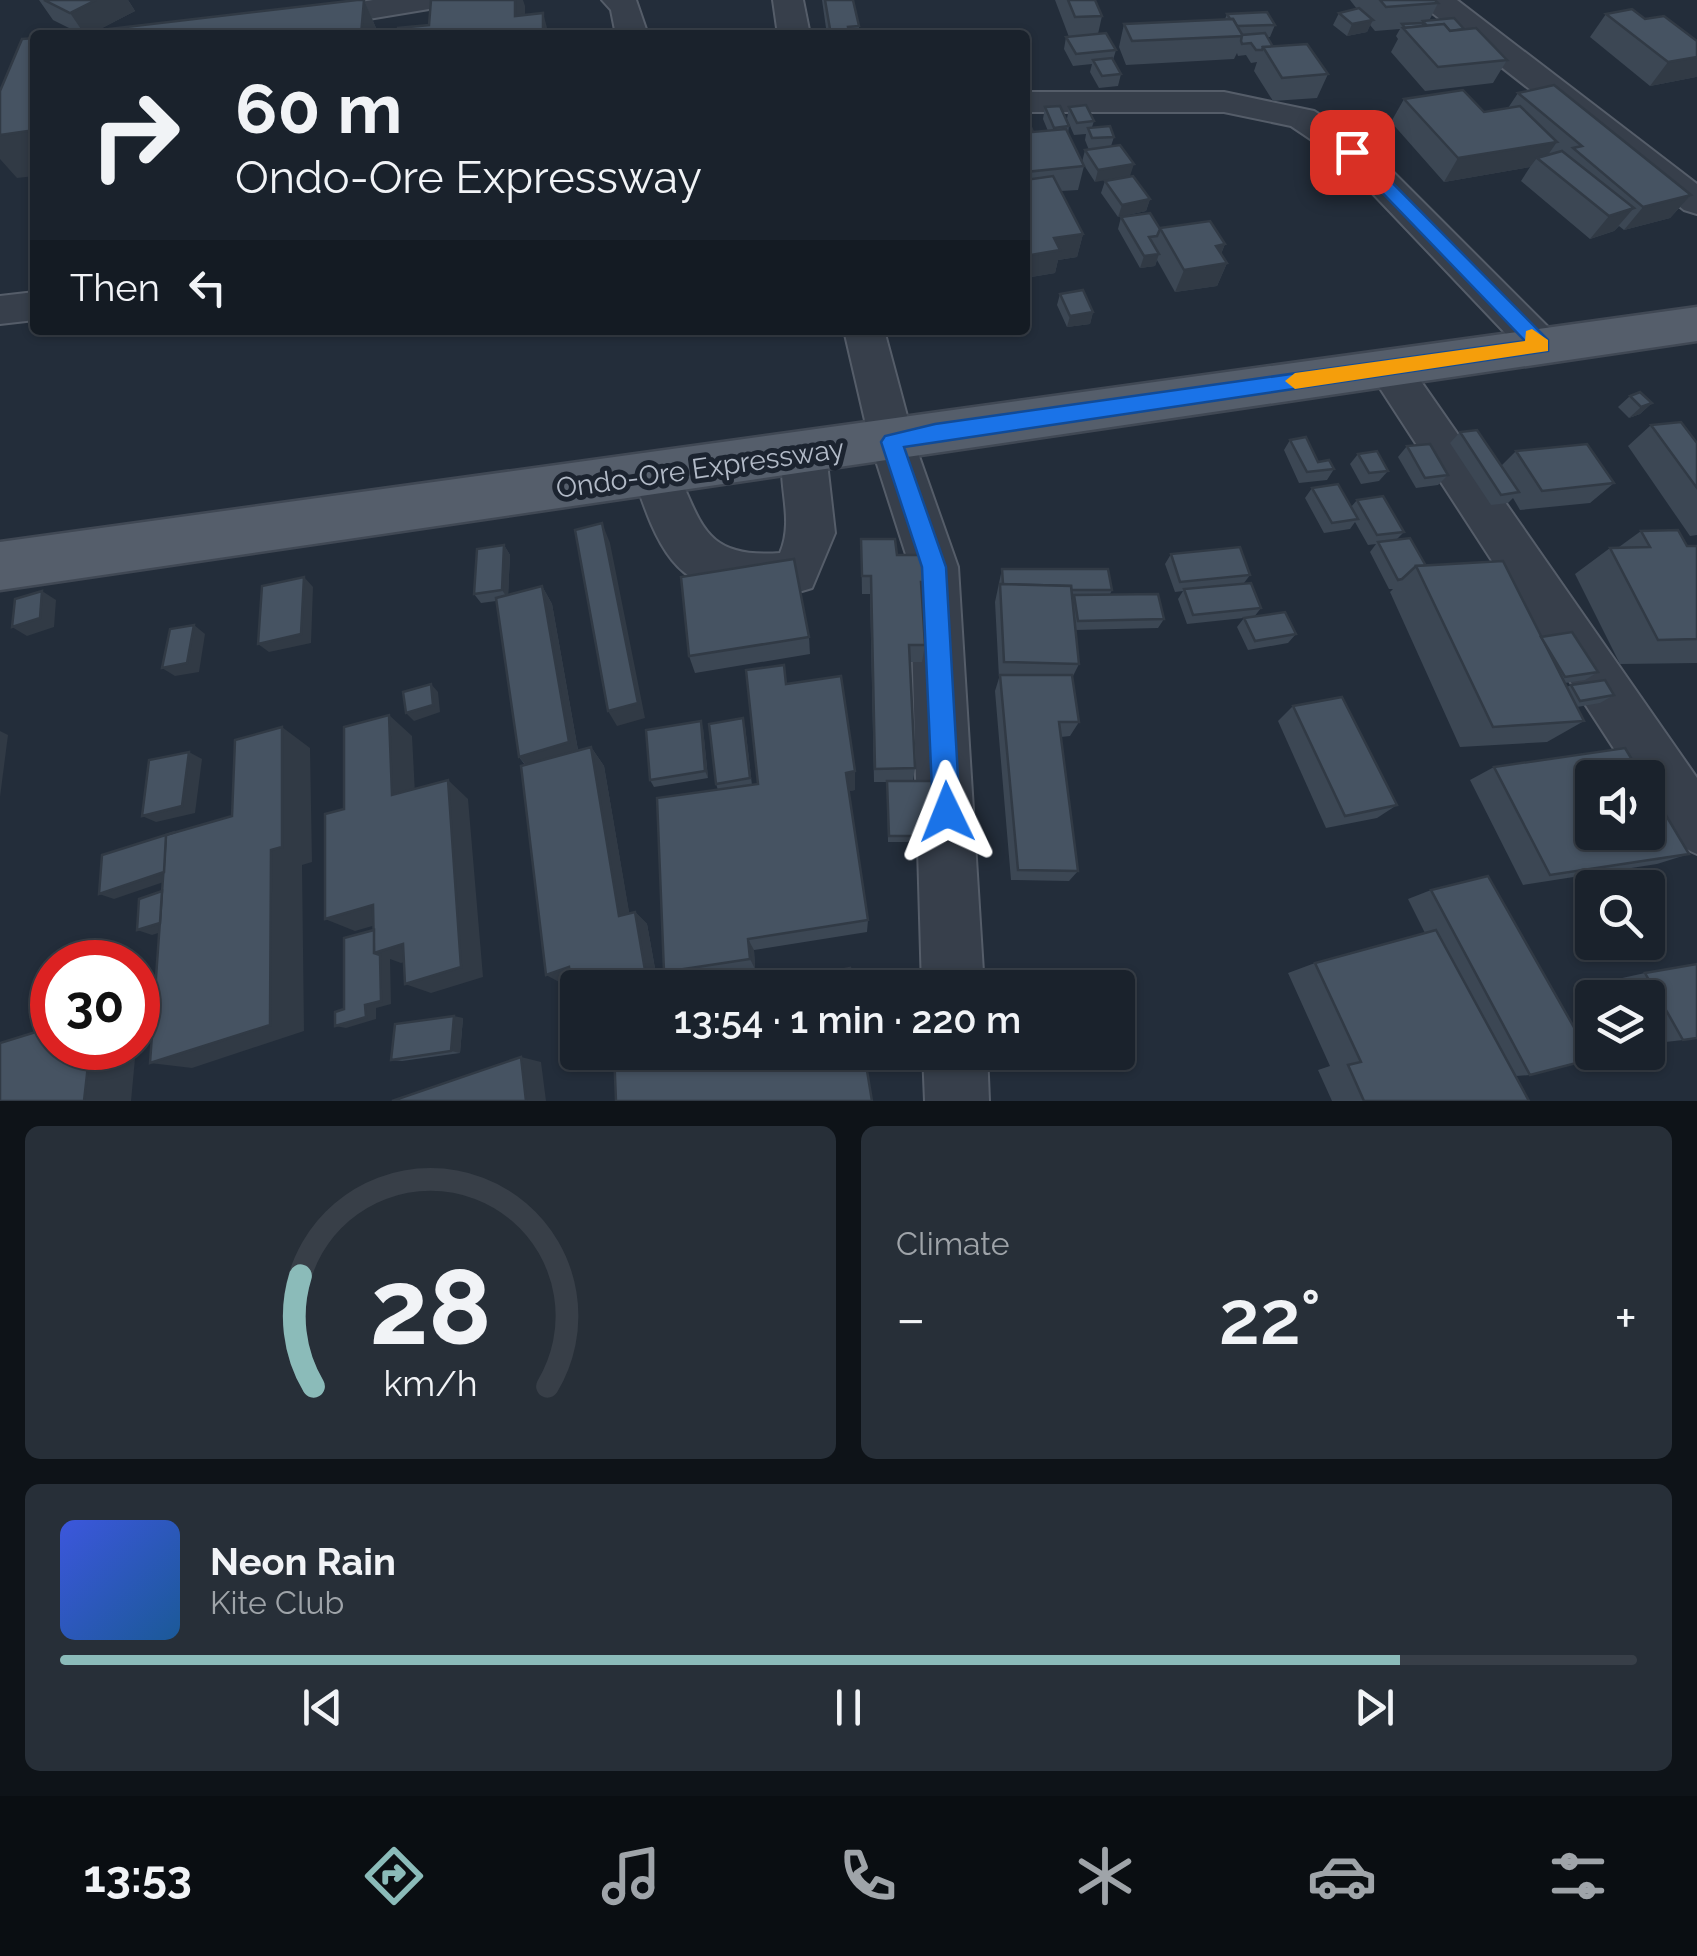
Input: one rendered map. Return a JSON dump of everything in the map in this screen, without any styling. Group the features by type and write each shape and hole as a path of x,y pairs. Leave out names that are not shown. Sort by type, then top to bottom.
{"main road":[{"name":"Ondo-Ore Expressway","path":"0,566 892,442 935,432 1697,324"}],"street":[{"path":"246,30 429,0"},
{"path":"617,0 625,6 631,30"},
{"path":"788,0 793,30"},
{"path":"1442,0 1442,6 1697,202"},
{"path":"1030,102 1224,102 1302,118 1352,152 1541,346"},
{"path":"0,310 30,307"},
{"path":"865,335 892,442 934,567 952,970"},
{"path":"1389,368 1697,826"},
{"path":"656,474 670,518 692,552 732,575 782,574 794,572 812,533 804,454"},
{"path":"956,1070 957,1101"}],"building":[{"path":"44,0 96,0 70,13"},
{"path":"357,0 364,0 361,30 101,30"},
{"path":"431,0 515,0 515,16 543,13 543,30 398,30 429,25"},
{"path":"825,0 853,0 859,26 830,30"},
{"path":"1068,0 1095,0 1102,16 1075,17"},
{"path":"1380,0 1435,0 1438,3 1386,7"},
{"path":"1359,8 1373,20 1352,24 1339,13"},
{"path":"1632,9 1645,19 1664,16 1697,41 1697,57 1668,62 1606,14"},
{"path":"1267,12 1275,25 1237,26 1227,14"},
{"path":"1454,18 1464,29 1450,31 1444,24 1427,26 1423,21"},
{"path":"1233,19 1243,36 1132,41 1124,24"},
{"path":"1402,24 1424,26 1405,28"},
{"path":"1444,24 1450,31 1476,28 1507,60 1438,67 1403,28"},
{"path":"1106,33 1116,50 1076,54 1066,37"},
{"path":"1265,33 1273,47 1256,50 1251,43 1242,44 1242,35"},
{"path":"30,38 30,131 0,135 0,91 22,39"},
{"path":"1307,44 1328,74 1282,78 1263,47"},
{"path":"1112,58 1121,74 1102,76 1093,60"},
{"path":"1554,85 1691,195 1643,207 1573,148 1582,146 1518,93"},
{"path":"1463,90 1484,112 1520,106 1557,142 1458,158 1404,99"},
{"path":"1086,105 1094,121 1077,123 1069,107"},
{"path":"1060,106 1069,126 1054,128 1045,107"},
{"path":"1030,125 1033,132 1066,129 1084,166 1030,171"},
{"path":"1110,126 1114,137 1092,138 1088,128"},
{"path":"1120,145 1134,164 1098,170 1085,150"},
{"path":"1562,151 1634,208 1609,216 1537,158"},
{"path":"1053,176 1083,234 1054,238 1060,250 1030,255 1030,179"},
{"path":"1133,176 1150,199 1122,205 1105,181"},
{"path":"1150,213 1160,229 1157,236 1149,237 1159,254 1144,256 1121,217"},
{"path":"1210,221 1225,244 1216,246 1227,263 1184,270 1160,228"},
{"path":"1083,290 1093,312 1070,316 1060,294"},
{"path":"1640,392 1652,403 1641,407 1630,396"},
{"path":"1681,422 1697,443 1697,488 1651,425"},
{"path":"1477,430 1519,492 1501,495 1460,432"},
{"path":"1306,437 1318,462 1329,460 1334,469 1307,472 1290,440"},
{"path":"1430,444 1448,475 1425,478 1407,446"},
{"path":"1587,444 1614,483 1542,491 1516,451"},
{"path":"1377,451 1388,471 1369,473 1358,454"},
{"path":"1338,484 1358,519 1332,523 1312,488"},
{"path":"1383,496 1404,532 1377,535 1357,500"},
{"path":"602,523 638,703 608,711 575,530"},
{"path":"1678,530 1687,546 1697,546 1697,639 1658,640 1610,548 1650,547 1641,531"},
{"path":"1410,538 1426,566 1416,566 1398,580 1378,542"},
{"path":"861,539 895,539 897,555 927,555 928,582 921,582 925,645 909,645 915,768 875,769 871,576 862,576"},
{"path":"504,545 502,590 474,594 477,549"},
{"path":"1240,547 1250,575 1180,582 1171,554"},
{"path":"794,559 809,637 689,656 681,577"},
{"path":"1503,561 1584,721 1493,727 1416,566"},
{"path":"1002,569 1108,569 1112,590 1003,584"},
{"path":"304,577 301,634 258,644 262,586"},
{"path":"1251,583 1261,608 1193,615 1184,589"},
{"path":"1000,584 1071,586 1079,664 1004,662"},
{"path":"542,586 569,742 519,757 496,598"},
{"path":"42,591 40,618 12,627 15,599"},
{"path":"1158,594 1164,619 1078,621 1074,595"},
{"path":"1285,612 1296,634 1255,641 1244,618"},
{"path":"194,625 187,663 162,668 170,629"},
{"path":"1572,632 1598,672 1565,677 1541,637"},
{"path":"784,665 786,684 841,676 855,771 846,773 868,920 748,939 750,959 664,970 657,798 758,784 746,670"},
{"path":"1000,675 1072,675 1079,722 1059,722 1078,871 1018,870"},
{"path":"1605,680 1614,695 1580,701 1571,685"},
{"path":"431,684 433,705 406,713 403,692"},
{"path":"1342,697 1397,805 1345,816 1293,706"},
{"path":"389,715 392,795 448,780 461,967 405,984 403,944 374,953 373,905 325,919 325,814 344,809 344,727"},
{"path":"743,718 750,778 716,784 709,724"},
{"path":"701,721 705,771 650,780 646,730"},
{"path":"282,727 282,847 271,850 270,1025 160,1060 159,940 166,835 232,816 235,740"},
{"path":"591,747 619,916 635,912 645,970 569,967 546,975 521,766"},
{"path":"1625,748 1632,760 1575,760 1575,850 1665,850 1665,814 1689,854 1550,875 1494,767"},
{"path":"189,752 182,806 142,816 149,760"},
{"path":"887,781 935,781 938,836 889,836"},
{"path":"175,832 166,835 164,872 99,894 102,855"},
{"path":"1488,876 1575,1029 1575,1063 1530,1075 1431,890"},
{"path":"162,891 160,923 137,930 139,899"},
{"path":"374,930 374,953 380,955 381,1001 365,1005 366,1017 335,1026 335,1012 344,1009 344,938"},
{"path":"1436,930 1529,1101 1364,1101 1348,1065 1361,1062 1315,963"},
{"path":"1697,964 1697,1038 1683,1040 1665,1008 1665,980 1649,980 1645,973"},
{"path":"454,1016 451,1051 391,1060 395,1024"},
{"path":"30,1034 30,1070 88,1070 84,1101 0,1101 0,1043"},
{"path":"521,1057 526,1101 392,1101"},
{"path":"615,1070 867,1070 872,1101 616,1101"}],"slow traffic":[{"path":"1295,381 1541,346 1532,336"}],"route":[{"path":"947,812 934,567 892,442 935,432 1541,346 1352,152"}]}
